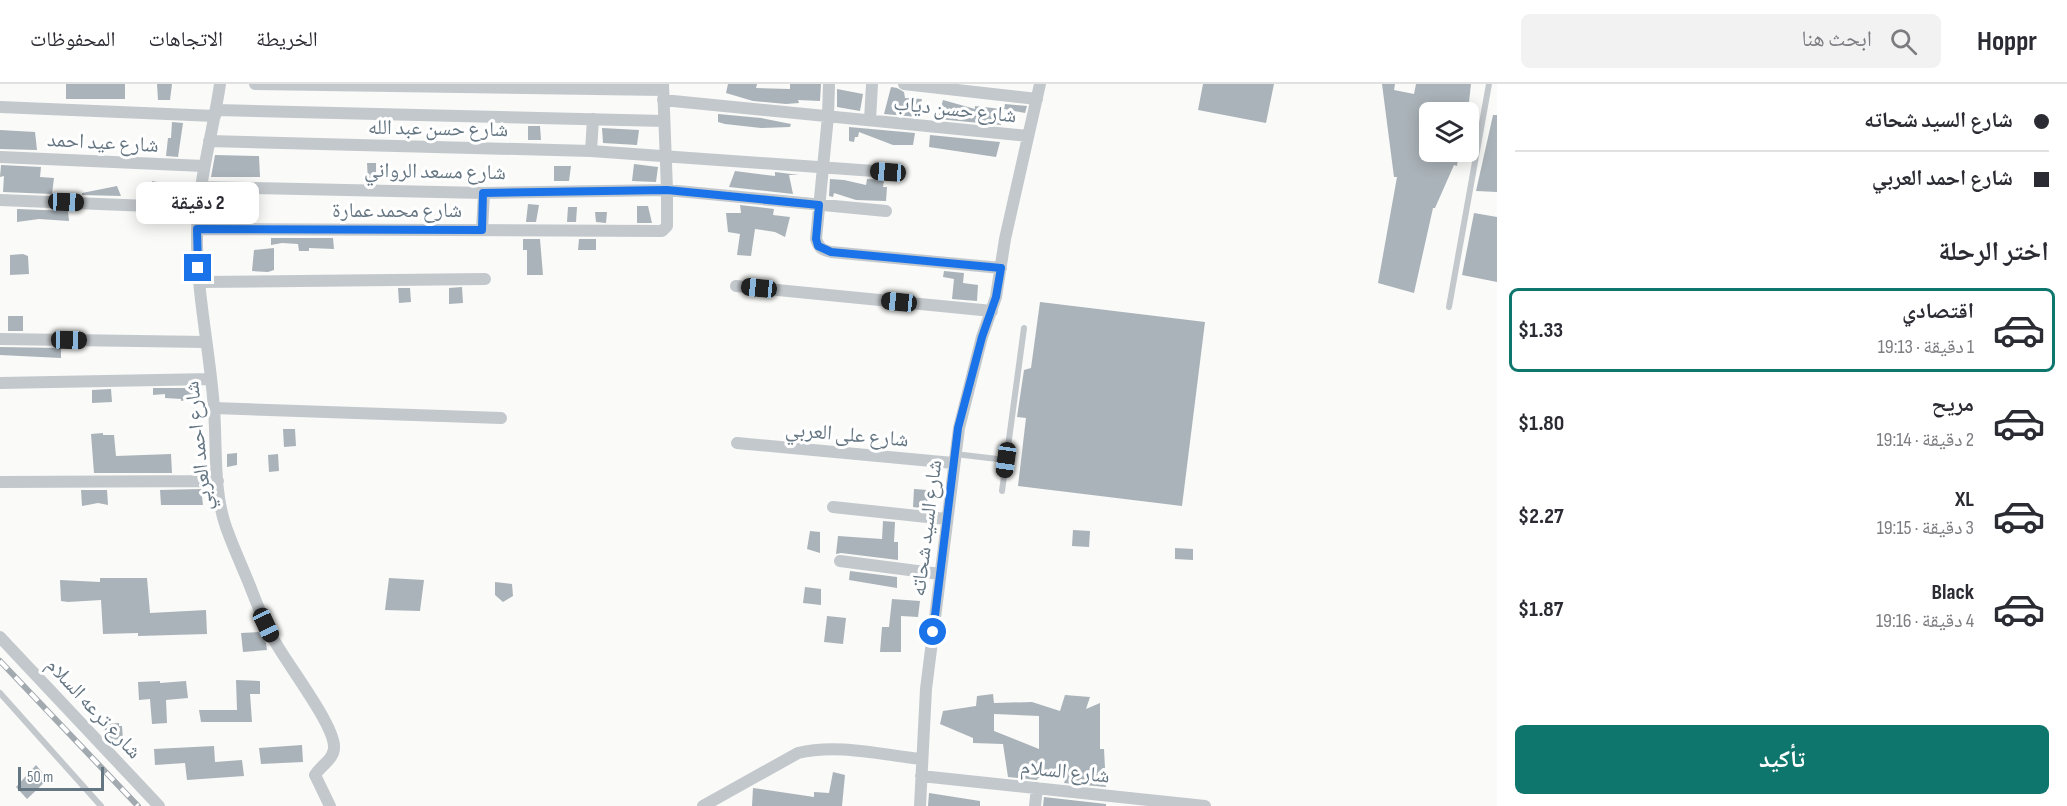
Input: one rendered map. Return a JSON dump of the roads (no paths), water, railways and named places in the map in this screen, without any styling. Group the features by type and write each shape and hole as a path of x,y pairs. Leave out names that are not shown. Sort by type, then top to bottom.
{"street":[{"name":"شارع احمد العربي","path":"220,84 204,166 197,229 199,282 214,408 220,503 225,525 260,612 285,662 313,703 334,744 334,753 330,760 320,766 315,776 330,806"},
{"name":"شارع حسن دياب","path":"255,84 663,91 828,116 1028,136"},
{"path":"829,84 816,239 818,246 831,252 1001,268"},
{"path":"870,120 872,84"},
{"path":"904,84 1037,99"},
{"name":"شارع السيد شحاته","path":"920,806 926,689 958,428 982,337 992,311 1040,84"},
{"path":"663,91 667,190"},
{"path":"0,107 664,121"},
{"path":"591,151 593,119"},
{"name":"شارع حسن عبد الله","path":"209,141 591,151 888,172"},
{"name":"شارع عيد احمد","path":"0,157 204,166"},
{"name":"شارع مسعد الرواني","path":"202,187 483,193 667,190 886,211"},
{"name":"شارع محمد عمارة","path":"197,229 662,231 667,226 667,190"},
{"path":"482,230 483,193"},
{"path":"0,200 200,208"},
{"path":"199,282 485,279"},
{"path":"736,286 992,311"},
{"path":"0,339 206,342"},
{"path":"0,383 211,379"},
{"path":"214,408 501,418"},
{"name":"شارع على العربي","path":"737,443 954,459"},
{"path":"0,482 218,481"},
{"path":"833,507 946,519"},
{"path":"840,561 940,574"},
{"name":"شارع ترعه السلام","path":"0,637 159,806"},
{"path":"703,806 798,753 812,749 921,759"},
{"name":"شارع السلام","path":"921,776 1037,788 1113,801 1205,806"},
{"path":"1035,806 1037,788"}],"lane":[{"path":"1449,307 1490,85"},
{"path":"1002,491 1024,328"},
{"path":"954,459 1006,460"},
{"path":"0,693 101,806"}],"railway":[{"path":"0,661 138,806"}]}
